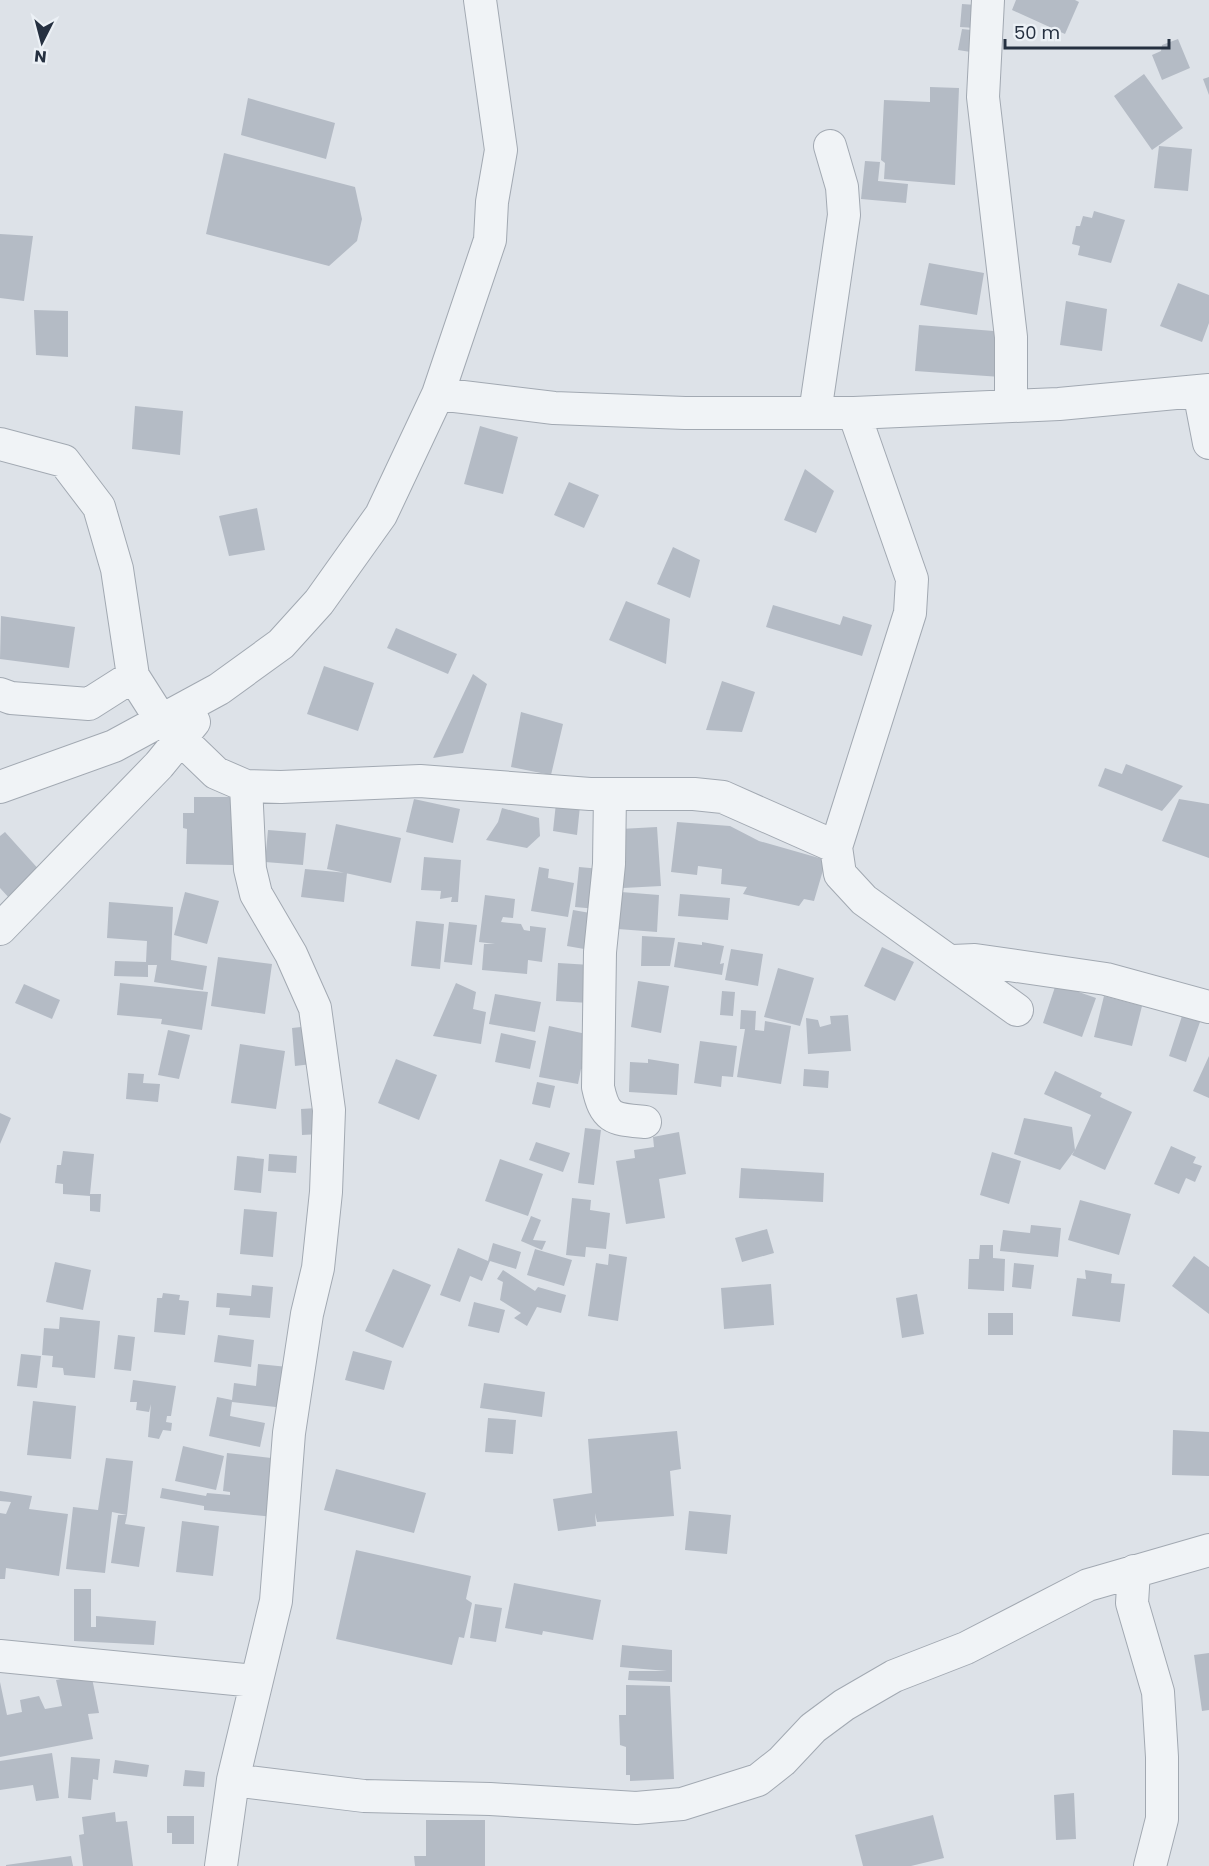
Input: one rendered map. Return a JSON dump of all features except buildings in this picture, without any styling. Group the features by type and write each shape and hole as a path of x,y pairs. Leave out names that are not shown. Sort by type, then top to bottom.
{"street":[{"path":"0,929 171,729 219,689 280,644 319,602 381,515 438,394 490,240 492,202 501,150 480,0"},
{"path":"988,0 983,97 1011,337 1011,406"},
{"path":"815,413 844,215 842,187 830,146"},
{"path":"438,394 554,408 685,413 854,413 1011,406 1204,390 1209,443"},
{"path":"854,413 912,579 910,613 836,847 840,874 864,900 953,961 1017,1010"},
{"path":"0,444 64,461 99,507 117,569 133,676 171,729 216,773 246,786 281,788 420,782 610,794 694,794 723,797 836,847"},
{"path":"0,694 11,698 89,704 133,676"},
{"path":"0,787 114,746 171,729"},
{"path":"221,1866 233,1780 276,1601 289,1433 306,1314 318,1268 326,1192 330,1110 315,1008 291,954 256,894 250,869 246,786"},
{"path":"610,794 609,864 600,952 598,1088 603,1109 616,1119 645,1122"},
{"path":"953,961 975,960 1106,979 1209,1007"},
{"path":"233,1780 364,1796 490,1799 636,1808 682,1804 758,1780 782,1761 813,1728 844,1705 894,1676 966,1648 1088,1585 1209,1550"},
{"path":"1134,1571 1132,1602 1158,1692 1162,1757 1162,1819 1150,1866"},
{"path":"0,1656 255,1681"}]}
